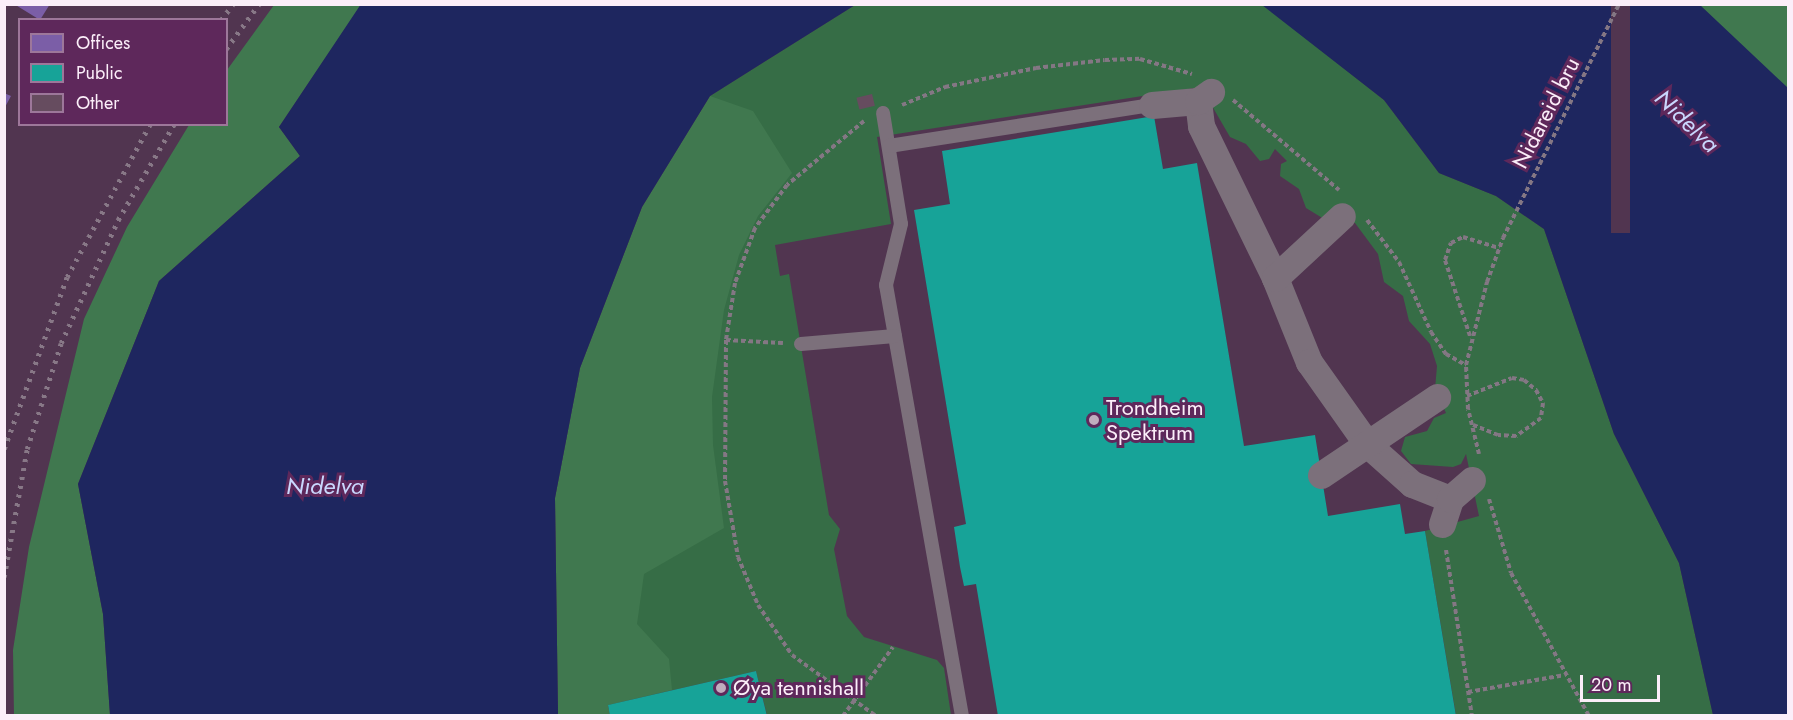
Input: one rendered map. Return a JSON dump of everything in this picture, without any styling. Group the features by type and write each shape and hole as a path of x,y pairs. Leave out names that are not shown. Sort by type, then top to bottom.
{"street":[{"path":"1152,105 1205,96 1201,126 1275,278 1309,362 1367,444 1446,511 1480,479"},
{"path":"1275,278 1342,216"},
{"path":"1321,476 1437,397"}],"lane":[{"path":"889,146 1152,105"},
{"path":"883,113 901,224 886,285 962,716"},
{"path":"801,344 895,336"}],"path":[{"name":"Nidareid bru","path":"1467,396 1466,365 1471,338 1503,237 1619,4"},
{"path":"876,716 792,655 758,605 738,557 725,481 726,340 735,283 755,228 787,185 821,153 861,123 883,113"},
{"path":"1471,338 1445,260 1451,243 1463,237 1499,248"},
{"path":"726,340 801,344"},
{"path":"1472,425 1498,435 1516,436 1541,418 1543,404 1536,390 1524,380 1512,378 1467,396 1480,479 1511,573 1564,675 1589,716"},
{"path":"1446,511 1472,716"},
{"path":"843,716 893,647"},
{"path":"1468,692 1564,675"}],"green space":[{"path":"1262,4 1384,100 1439,173 1496,196 1544,229 1614,434 1679,563 1713,715 1456,715 1425,531 1479,516 1466,454 1461,464 1453,467 1411,464 1401,451 1405,437 1427,431 1434,418 1446,413 1435,389 1437,366 1430,344 1409,321 1403,296 1384,282 1378,254 1355,223 1324,219 1306,208 1299,189 1280,176 1281,164 1287,161 1275,149 1269,159 1260,161 1246,144 1230,137 1201,87 877,137 891,224 775,245 780,276 789,274 829,515 840,529 834,549 847,616 864,637 937,660 944,668 951,715 767,715 756,671 608,705 710,96 855,5"},
{"path":"274,5 361,5 279,127 300,156 159,281 78,484 103,614 110,715 14,716 13,650 29,547 84,319 127,227 188,126 228,126 228,69"},
{"path":"1685,5 1788,5 1788,108"},
{"path":"710,96 753,111 792,173 758,216 739,255 724,310 712,397 713,445 724,528 644,574 637,624 669,659 672,690 608,705 610,715 558,716 555,498 580,368 642,207"}],"water":[{"name":"Nidelva","path":"361,4 855,5 710,96 642,207 580,368 555,498 558,715 110,715 103,614 78,484 159,281 300,156 279,127"},
{"name":"Nidelva","path":"1262,5 1700,5 1788,88 1788,715 1713,715 1679,563 1614,434 1544,229 1496,196 1439,173 1384,100"}],"pier":[{"path":"1611,5 1630,5 1630,233 1611,233"}],"building: Offices":[{"path":"14,4 50,4 41,18 37,18"},
{"path":"4,93 11,96 4,109"}],"building: Public":[{"name":"Trondheim Spektrum","path":"1154,116 1163,169 1197,163 1244,446 1315,435 1328,516 1400,504 1405,534 1425,531 1456,716 998,716 976,584 964,586 960,567 954,527 966,524 914,210 950,204 942,151"},
{"name":"Øya tennishall","path":"756,671 767,716 610,716 608,705"}],"building: Other":[{"path":"872,94 875,106 859,110 856,98"}],"railway":[{"path":"222,18 233,4"},
{"path":"228,46 259,4"},
{"path":"4,449 67,277 149,126"},
{"path":"4,577 27,449 61,343 118,220 173,126"}],"place":[{"name":"Trondheim Spektrum","path":"1094,420"},
{"name":"Øya tennishall","path":"721,688"}]}
